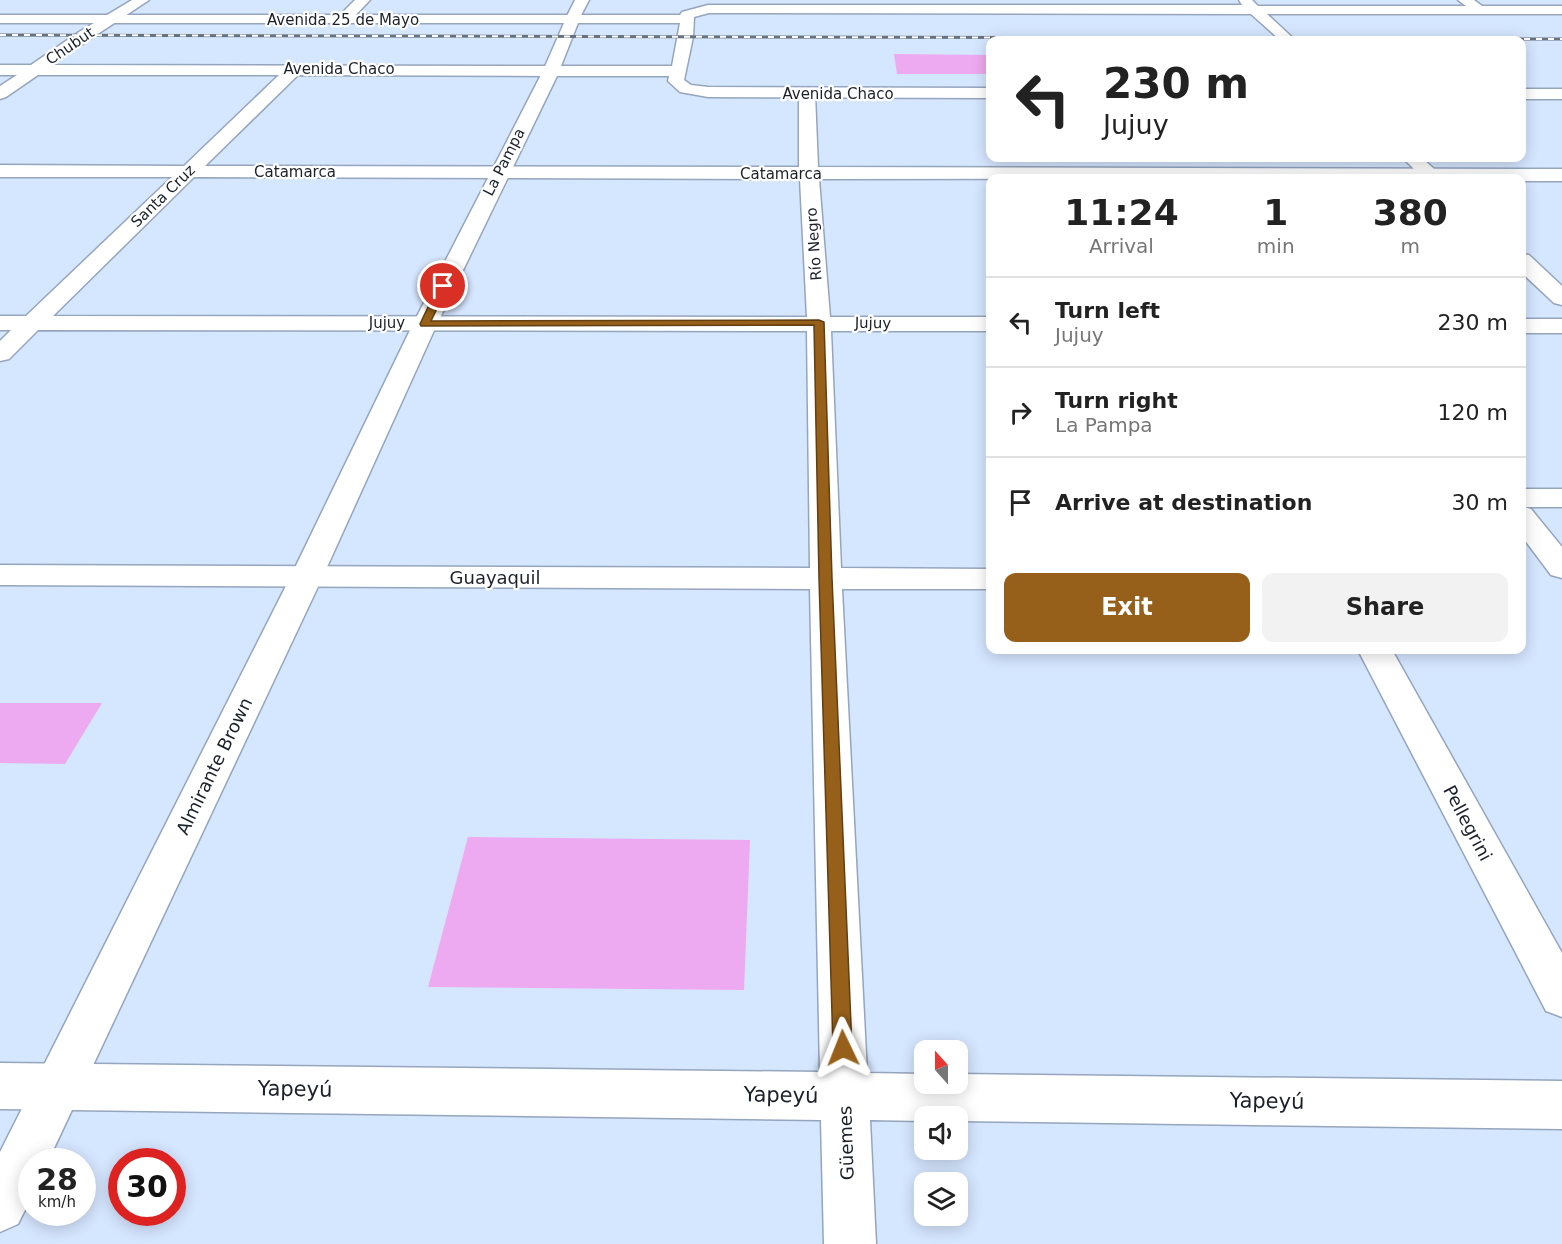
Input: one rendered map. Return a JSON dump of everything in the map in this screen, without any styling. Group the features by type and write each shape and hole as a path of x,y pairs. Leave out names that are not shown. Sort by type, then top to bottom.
{"street":[{"name":"Chubut","path":"0,94 84,35 142,0"},
{"path":"343,20 363,0"},
{"name":"La Pampa","path":"425,324 498,172 551,70 582,0"},
{"path":"1465,0 1479,9"},
{"name":"Avenida 25 de Mayo","path":"0,19 572,20 693,14 805,4 1248,5 1562,9"},
{"path":"1248,5 1283,36"},
{"path":"677,71 693,14"},
{"name":"Santa Cruz","path":"0,354 295,69"},
{"name":"Avenida Chaco","path":"0,70 677,71 676,81 686,88 708,92 986,93"},
{"name":"Río Negro","path":"807,94 809,174 819,322"},
{"path":"1526,94 1562,94"},
{"path":"1416,162 1429,174"},
{"name":"Catamarca","path":"0,171 986,176"},
{"name":"Catamarca","path":"1526,176 1562,175"},
{"path":"1526,265 1562,298"},
{"name":"Güemes","path":"819,322 850,1244"},
{"name":"Jujuy","path":"0,323 986,324"},
{"name":"Almirante Brown","path":"0,1206 307,576 425,324"},
{"path":"1526,326 1562,326"},
{"path":"1526,498 1562,498"},
{"path":"1526,521 1562,568"},
{"name":"Guayaquil","path":"0,575 986,579"},
{"name":"Pellegrini","path":"1377,654 1562,996"},
{"name":"Yapeyú","path":"0,1086 1562,1105"}],"shaded area":[{"path":"894,54 986,55 986,74 897,74"},
{"path":"0,703 102,703 65,764 0,763"},
{"path":"468,837 750,840 744,990 428,987"}],"railway":[{"path":"0,35 986,38"},
{"path":"1526,39 1562,39"}],"route":[{"path":"443,286 425,324 819,322 843,1048"}]}
